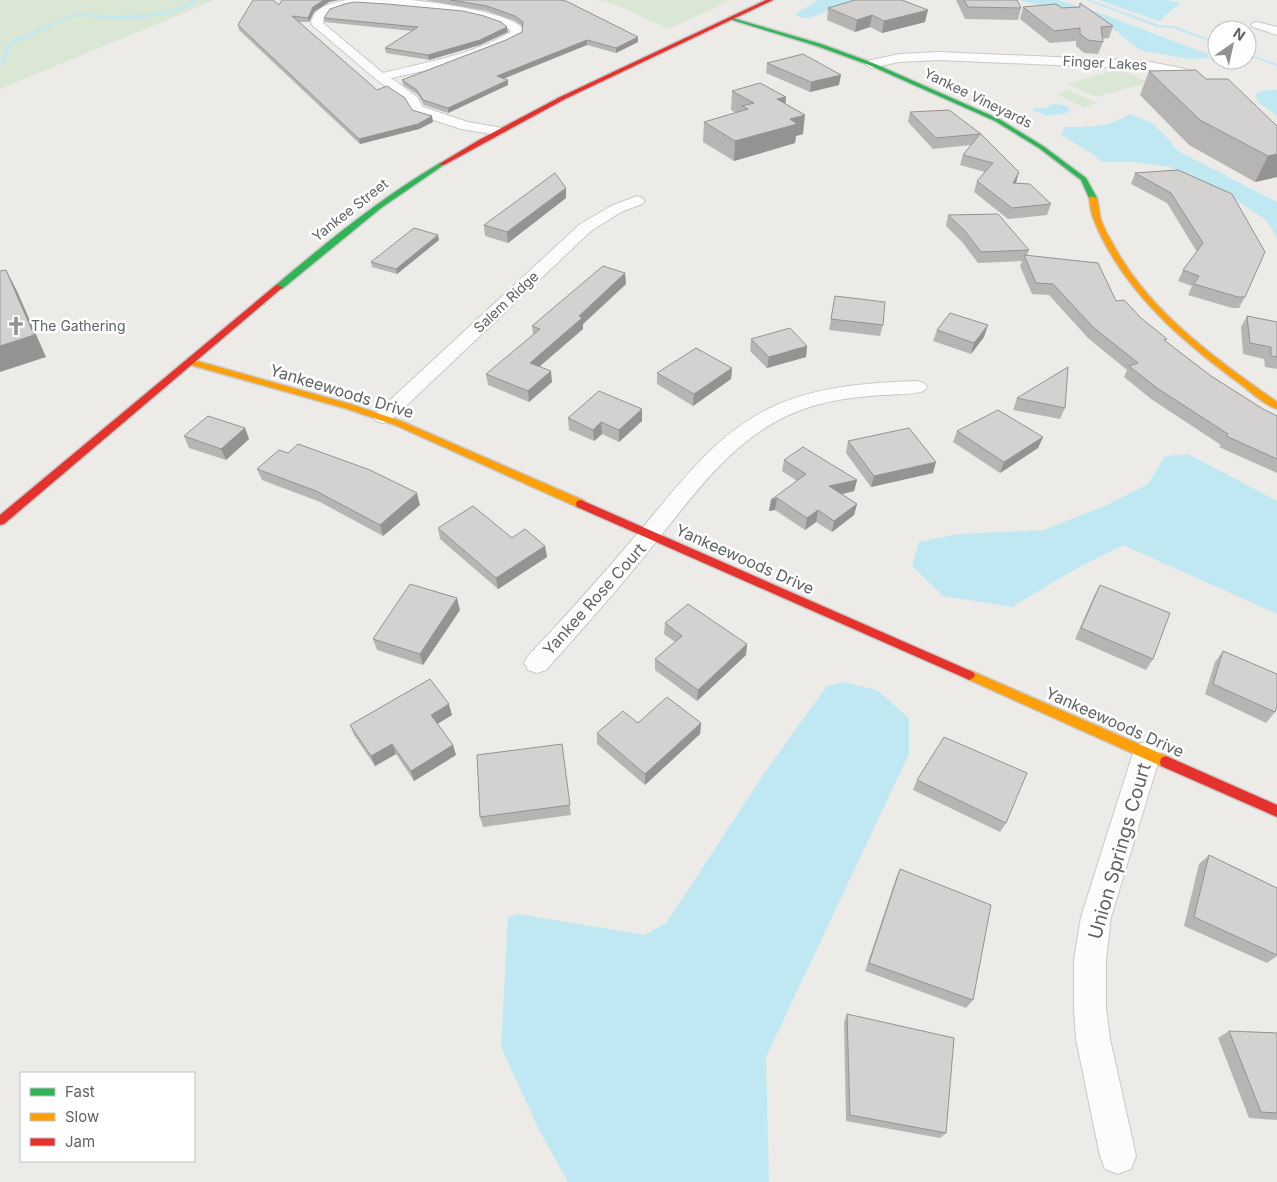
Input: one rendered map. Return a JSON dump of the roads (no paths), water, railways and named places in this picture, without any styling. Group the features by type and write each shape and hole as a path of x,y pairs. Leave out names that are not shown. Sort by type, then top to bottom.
{"street":[{"name":"Yankee Street","path":"0,521 335,240 409,183 497,131 609,74 770,0"},
{"path":"381,77 481,50 511,37 517,31 512,25 465,12 428,6 355,2 331,7 319,15 316,20 317,24 381,77 412,100 418,110 466,126 497,131"},
{"name":"Yankee Vineyards","path":"731,18 819,45 876,67 1017,131 1084,179 1094,201 1098,222 1117,258 1152,306 1214,362 1277,406"},
{"path":"1257,25 1277,31"},
{"name":"Finger Lakes","path":"876,67 903,61 908,57 939,56 1145,64 1170,69 1193,77 1217,94"},
{"name":"Salem Ridge","path":"383,417 585,228 616,209 637,201"},
{"name":"Yankeewoods Drive","path":"190,362 383,417 1277,811"},
{"name":"Yankee Rose Court","path":"537,663 602,593 722,452 754,425 799,403 834,394 917,386"},
{"name":"Union Springs Court","path":"1118,1156 1093,1039 1090,1008 1090,960 1096,918 1147,753"}],"water":[{"path":"818,0 871,0 844,5 809,18 803,18 795,14"},
{"path":"1019,0 1058,0 1094,11 1207,54 1207,58 1189,59 1140,50 1116,31 1099,21"},
{"path":"1099,0 1167,0 1181,3 1159,21"},
{"path":"1267,90 1277,90 1277,116 1257,101 1256,94"},
{"path":"1053,104 1064,105 1070,109 1067,113 1047,116 1032,110 1034,108 1045,108"},
{"path":"1129,114 1150,122 1163,133 1178,151 1277,202 1277,238 1266,220 1218,188 1170,167 1133,162 1102,162 1061,135 1065,127 1090,127 1106,124"},
{"path":"1188,454 1277,501 1277,614 1123,545 1079,567 1012,607 943,596 912,566 919,542 957,534 1043,530 1107,505 1148,484 1165,456"},
{"path":"843,682 877,690 909,718 909,754 766,1057 769,1182 568,1182 538,1128 501,1047 508,917 518,914 645,935 667,922 763,775 826,687"}],"waterway":[{"path":"0,65 3,62 8,44 65,18 82,15 105,17 151,15 176,10 193,2 191,0"},
{"path":"1088,0 1158,26 1173,27 1207,39"},
{"path":"1257,58 1277,65"}],"place":[{"name":"The Gathering","path":"16,326"}]}
